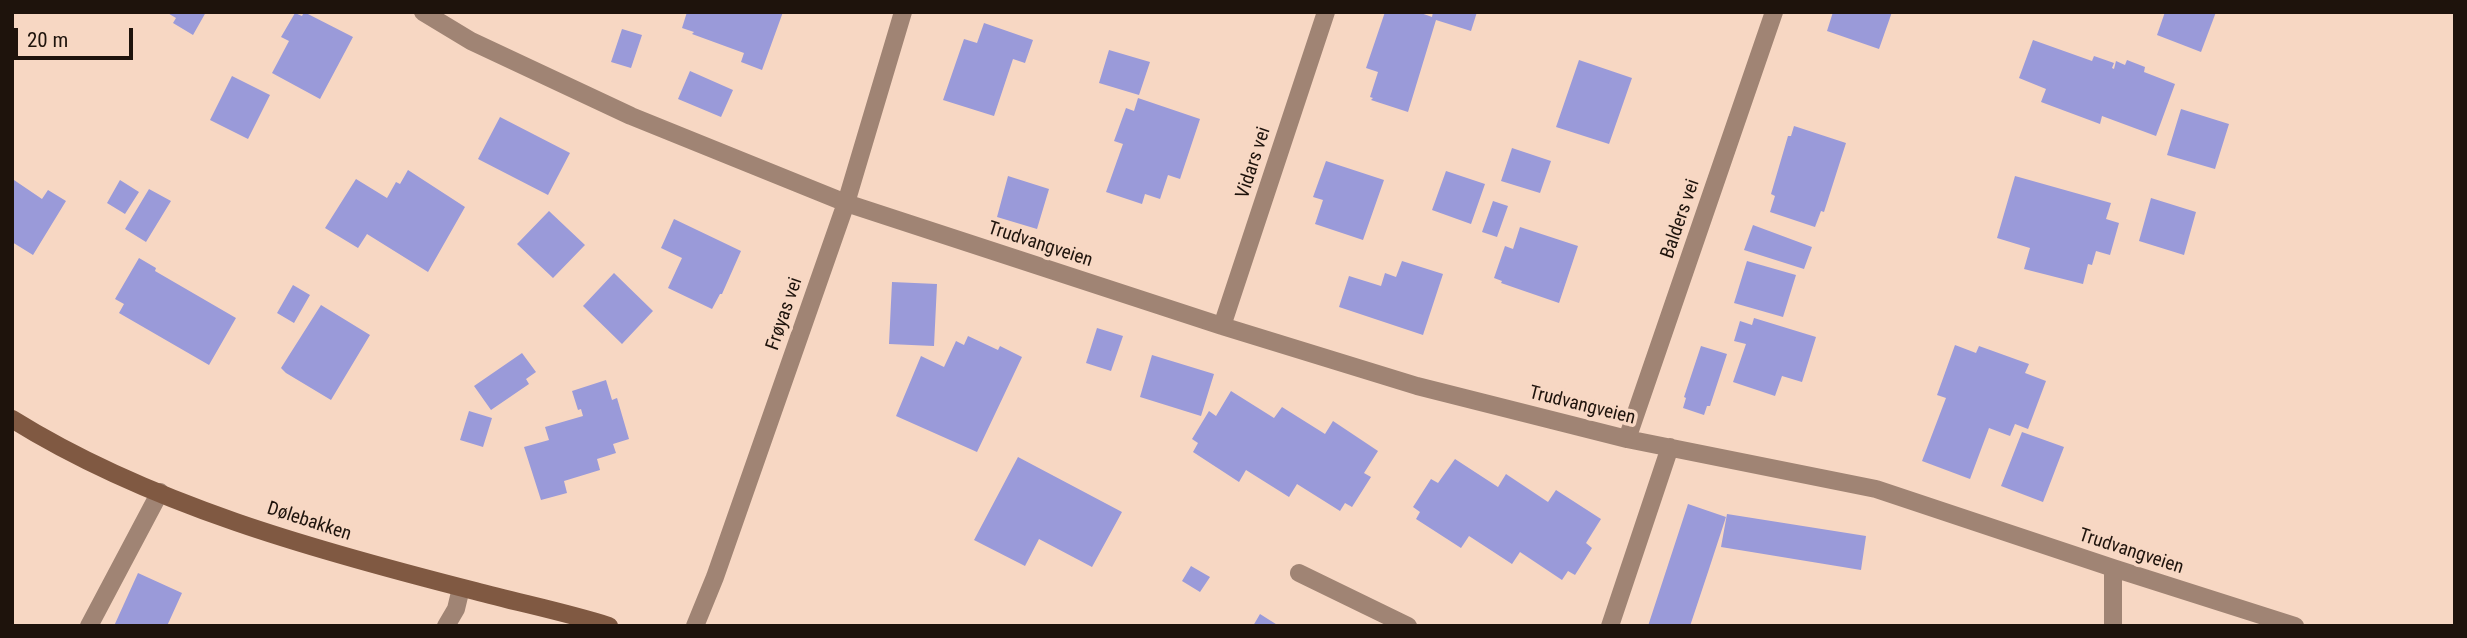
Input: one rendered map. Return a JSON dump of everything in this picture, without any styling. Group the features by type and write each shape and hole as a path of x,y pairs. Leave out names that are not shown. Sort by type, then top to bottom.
{"main road":[{"name":"Dølebakken","path":"12,419 91,462 218,515 341,555 609,626"}],"street":[{"name":"Trudvangveien","path":"423,12 471,41 631,116 846,203 1222,327 1417,386 1627,439 1875,489 2295,626"},
{"name":"Frøyas vei","path":"695,626 715,578 846,203 903,12"},
{"name":"Vidars vei","path":"1222,327 1326,12"},
{"name":"Balders vei","path":"1627,439 1774,12"},
{"path":"1609,626 1670,447"},
{"path":"89,626 160,492"},
{"path":"2113,568 2113,626"},
{"path":"1298,572 1408,626"},
{"path":"446,626 456,609 461,588"}],"building":[{"path":"166,12 206,12 193,35 173,23 176,18"},
{"path":"304,12 353,37 320,99 272,73 289,41 281,37 295,13 302,16"},
{"path":"687,12 783,12 762,70 741,62 744,53 682,28"},
{"path":"1385,12 1418,12 1432,17 1433,12 1477,12 1471,31 1436,20 1408,112 1371,100 1373,98 1370,97 1378,72 1366,68"},
{"path":"1833,12 1892,12 1879,49 1827,31"},
{"path":"2165,12 2216,12 2201,52 2157,35"},
{"path":"984,23 1033,40 1025,63 1013,59 994,116 943,100 964,39 977,43"},
{"path":"622,29 642,35 631,68 611,62"},
{"path":"2033,40 2092,61 2094,56 2114,63 2114,69 2116,61 2125,65 2127,60 2145,67 2144,72 2175,84 2156,136 2102,116 2100,124 2041,102 2046,89 2019,78"},
{"path":"1109,50 1150,62 1139,95 1099,83"},
{"path":"1579,60 1632,78 1609,144 1556,127"},
{"path":"690,71 733,90 721,117 678,99"},
{"path":"232,76 270,95 248,139 210,120"},
{"path":"1138,98 1200,119 1180,179 1168,175 1160,199 1145,194 1142,204 1106,192 1123,144 1114,141 1126,108 1134,111"},
{"path":"2181,109 2229,124 2215,169 2167,155"},
{"path":"500,117 570,153 548,195 478,159"},
{"path":"1794,126 1846,143 1824,212 1821,211 1815,227 1770,212 1775,196 1771,194 1788,136 1791,136"},
{"path":"1512,148 1551,161 1540,193 1501,181"},
{"path":"1326,161 1384,180 1363,240 1315,224 1323,200 1313,197"},
{"path":"408,170 465,207 428,272 367,234 358,248 325,228 356,179 387,198 396,182 400,184"},
{"path":"1446,171 1485,184 1471,224 1432,210"},
{"path":"1008,176 1049,189 1037,229 997,217"},
{"path":"2015,176 2111,203 2106,219 2119,223 2110,255 2096,251 2092,265 2088,264 2083,284 2024,269 2030,248 1997,238"},
{"path":"14,180 42,199 48,190 66,201 33,255 12,242"},
{"path":"120,180 139,192 125,214 107,203"},
{"path":"149,189 171,201 146,242 125,229"},
{"path":"2151,198 2196,212 2184,255 2139,241"},
{"path":"1493,201 1508,206 1497,237 1482,232"},
{"path":"549,211 585,245 553,278 517,244"},
{"path":"674,219 741,251 722,294 712,309 668,288 682,258 661,248"},
{"path":"1753,225 1812,247 1804,269 1744,250"},
{"path":"1520,227 1578,246 1559,303 1501,283 1502,281 1494,278 1505,246 1513,249"},
{"path":"139,258 156,268 155,271 236,318 209,365 119,313 124,304 115,299"},
{"path":"1402,261 1443,274 1423,335 1339,307 1349,276 1381,286 1385,273 1396,277"},
{"path":"1747,261 1796,275 1783,317 1734,303"},
{"path":"614,273 653,311 622,344 583,306"},
{"path":"892,282 937,284 934,346 889,344"},
{"path":"293,285 310,295 294,323 277,313"},
{"path":"321,305 370,335 331,400 281,368"},
{"path":"1754,318 1816,337 1802,382 1782,376 1775,396 1733,382 1746,344 1734,341 1740,321 1752,325"},
{"path":"1097,328 1123,336 1111,371 1086,363"},
{"path":"968,336 998,350 1000,346 1022,357 977,452 896,416 921,356 944,367 956,341 964,345"},
{"path":"1955,345 1976,353 1979,346 2029,364 2025,373 2046,381 2028,429 2015,424 2010,436 1989,428 1970,479 1922,461 1946,398 1937,395"},
{"path":"1701,346 1727,354 1710,406 1707,406 1704,415 1683,408 1684,397"},
{"path":"522,353 536,372 526,379 529,384 491,410 474,386"},
{"path":"1152,355 1214,374 1201,416 1140,397"},
{"path":"606,380 612,400 617,398 629,439 613,444 616,453 597,459 600,470 564,481 567,493 541,500 524,447 549,440 545,427 583,416 581,409 578,410 572,391"},
{"path":"1231,391 1274,418 1282,407 1325,434 1333,421 1378,451 1364,473 1371,477 1352,507 1345,503 1340,511 1297,484 1289,497 1246,470 1239,482 1193,452 1198,443 1192,439 1209,411 1216,416"},
{"path":"469,411 492,418 483,447 460,440"},
{"path":"2022,432 2064,447 2043,502 2001,486"},
{"path":"1018,457 1122,512 1092,567 1039,539 1025,566 974,540"},
{"path":"1455,459 1498,487 1506,474 1548,502 1556,490 1601,519 1586,543 1592,548 1575,575 1568,571 1562,580 1520,552 1512,564 1469,536 1461,548 1416,519 1420,512 1413,507 1431,479 1438,483"},
{"path":"1688,504 1726,517 1709,569 1690,626 1648,626"},
{"path":"1727,514 1866,536 1861,570 1721,547"},
{"path":"1191,566 1210,577 1200,592 1182,581"},
{"path":"138,573 182,593 167,626 114,626"},
{"path":"1260,614 1279,626 1253,626"}]}
